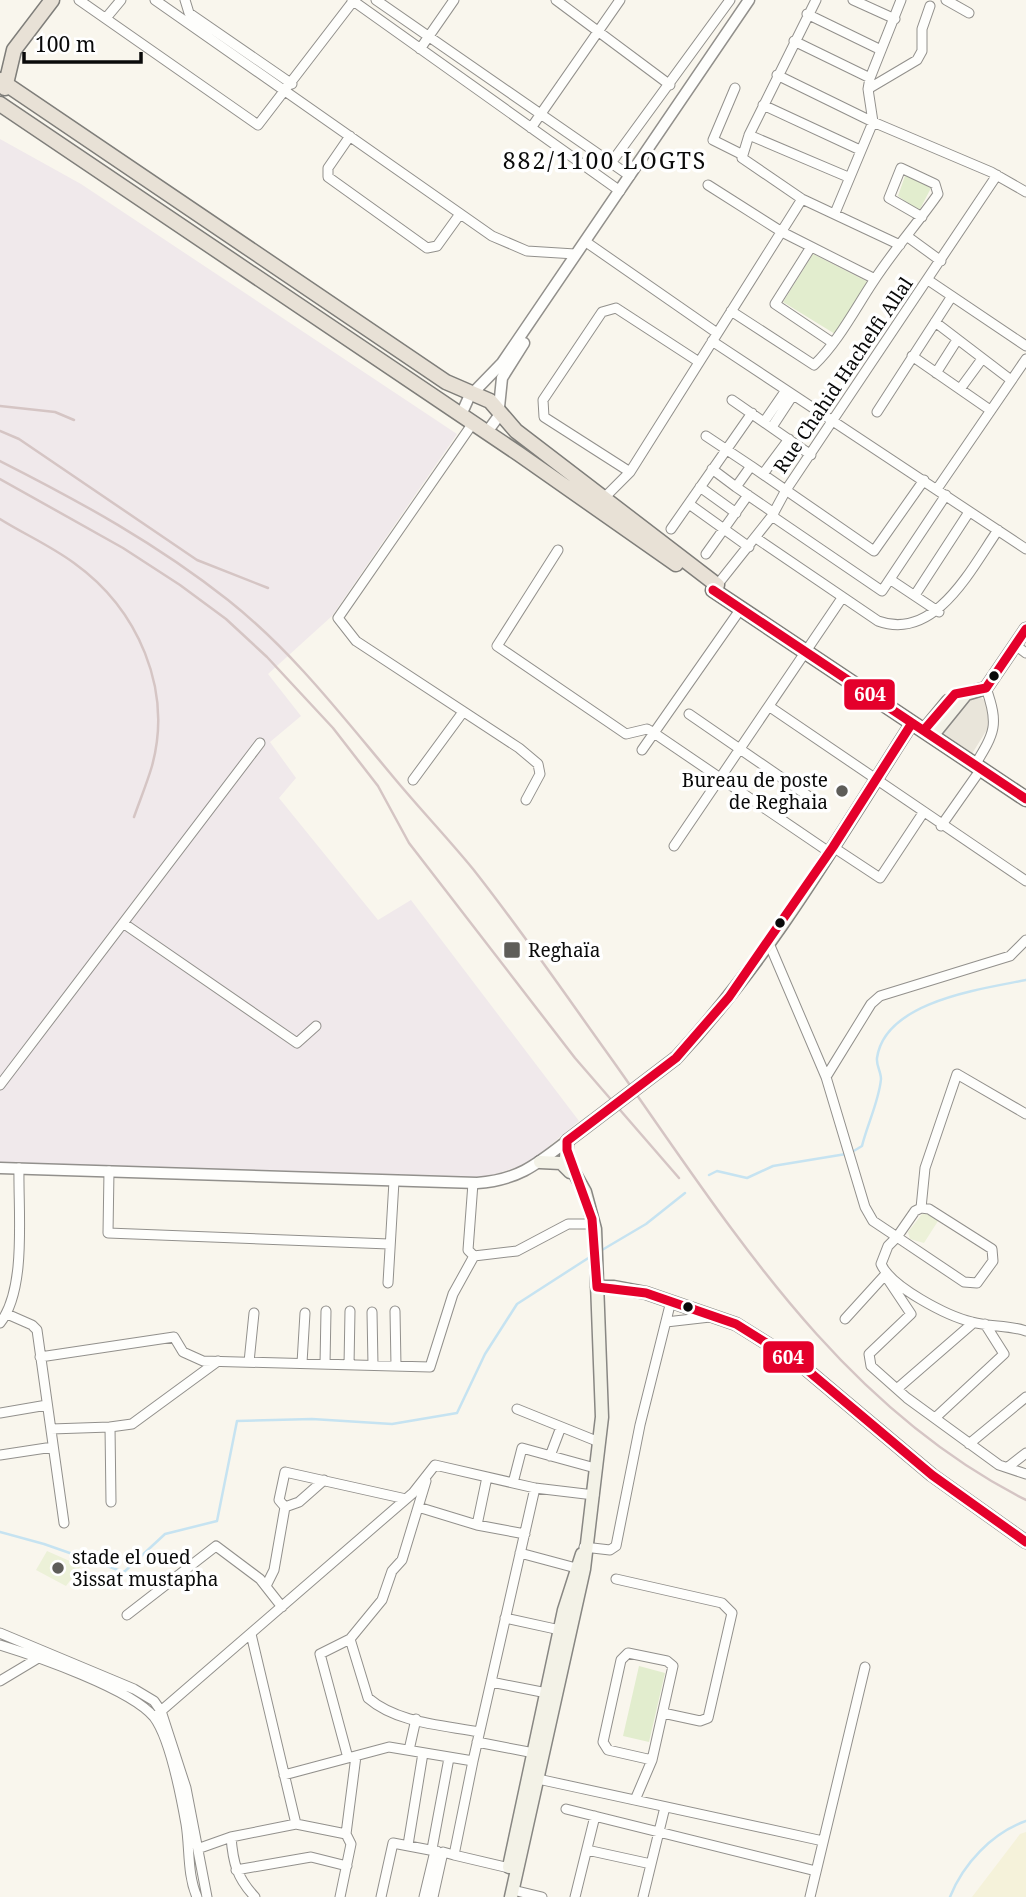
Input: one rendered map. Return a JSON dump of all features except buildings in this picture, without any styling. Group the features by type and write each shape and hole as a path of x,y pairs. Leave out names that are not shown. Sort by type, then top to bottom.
{"highway":[{"path":"0,60 14,50 52,0"},
{"path":"14,50 2,86 446,382 491,401 516,431 600,501 715,588"},
{"path":"0,104 467,419 600,501"},
{"path":"506,444 516,431"}],"main road":[{"path":"715,588 1026,799"},
{"path":"573,1175 566,1158 567,1141 676,1058 729,997 831,850 875,781 923,730 955,704 980,689 1020,649 1026,629"},
{"path":"509,1895 509,1868 560,1630 584,1547 594,1495 602,1417 594,1226 585,1192 573,1175 561,1163 540,1162"},
{"path":"597,1287 614,1287 671,1301 736,1324 800,1364 932,1475 1026,1542"},
{"path":"509,1895 538,1779 584,1569 584,1547"}],"street":[{"path":"79,0 254,125 264,122 353,0 620,191"},
{"path":"106,18 121,0"},
{"path":"155,0 289,88"},
{"path":"185,0 189,13 350,136 460,214 515,247 539,253 575,254"},
{"path":"376,0 630,176"},
{"path":"420,49 454,0"},
{"path":"556,0 670,85"},
{"path":"531,128 620,0"},
{"path":"487,432 497,421 499,389 505,373 586,242 747,4 732,0 611,163"},
{"path":"741,154 816,0"},
{"path":"835,213 873,122 868,89 870,78 901,0"},
{"path":"946,0 968,13"},
{"path":"861,1 895,19"},
{"path":"868,89 917,60 922,51 922,29 930,6"},
{"path":"807,14 881,51"},
{"path":"794,41 870,78"},
{"path":"778,75 873,122 997,175 1026,192"},
{"path":"735,88 713,140 741,154 749,166 802,199 900,245"},
{"path":"763,105 860,150"},
{"path":"749,135 848,177"},
{"path":"350,136 327,170 328,177 427,248 437,246 460,214"},
{"path":"731,311 814,365 832,343 875,279 908,237 922,217 938,194 938,189 906,169 901,169 889,198 922,217"},
{"name":"Rue Chahid Hachelfi Allal","path":"715,588 773,514 786,490 997,175"},
{"path":"708,185 782,232 875,279"},
{"path":"600,501 630,472 802,199"},
{"path":"908,237 941,261"},
{"path":"526,800 540,774 538,764 519,748 356,641 338,618 467,419 472,394 502,363 575,254 586,242"},
{"path":"586,242 790,393 1026,549"},
{"path":"811,247 775,304 832,343"},
{"path":"928,280 1026,345"},
{"path":"877,412 952,296"},
{"path":"630,472 544,417 543,400 601,312 608,308 616,308 698,362"},
{"path":"934,322 1011,380"},
{"path":"936,373 957,340"},
{"path":"912,356 990,410"},
{"path":"960,389 982,359"},
{"path":"937,489 1026,359"},
{"path":"768,425 790,393"},
{"path":"732,400 811,455"},
{"path":"671,528 752,413"},
{"path":"706,436 874,551 924,480"},
{"path":"763,474 789,439"},
{"path":"737,487 751,466"},
{"path":"712,469 882,591 946,495"},
{"path":"700,487 736,513"},
{"path":"706,554 748,495"},
{"path":"689,504 749,547"},
{"path":"915,595 969,512"},
{"path":"756,538 842,598 892,626 917,621 939,612 998,530"},
{"path":"558,550 497,646 626,734 647,729 831,850 880,878 922,813"},
{"path":"891,580 939,612"},
{"path":"674,846 842,598"},
{"path":"642,750 742,607"},
{"path":"941,826 978,767 993,734 995,722 980,689"},
{"path":"770,707 941,826 1026,881"},
{"path":"413,780 463,712"},
{"path":"689,714 814,800"},
{"path":"0,1085 260,743"},
{"path":"123,923 298,1043 316,1026"},
{"path":"826,1077 871,1004 880,996 1005,958 1018,951 1026,940"},
{"path":"768,941 826,1077 869,1215 897,1237 964,1282 977,1283 982,1278 993,1261 992,1249 929,1209 921,1208 915,1211 897,1237 888,1246 881,1264 911,1314 869,1354 871,1366 935,1419 999,1465 1026,1474"},
{"path":"755,958 761,956 778,963"},
{"path":"921,1208 925,1168 957,1074 1026,1114"},
{"path":"0,1168 473,1183 510,1178 540,1162 567,1141"},
{"path":"0,1323 7,1314 16,1281 19,1168"},
{"path":"109,1171 108,1233 389,1244"},
{"path":"388,1283 394,1181"},
{"path":"473,1183 468,1250 474,1256"},
{"path":"474,1256 517,1251 568,1224 594,1226"},
{"path":"40,1357 174,1337 183,1352 203,1360 430,1367 453,1294 474,1256"},
{"path":"845,1319 886,1275"},
{"path":"886,1275 925,1300 973,1323 1026,1331"},
{"path":"584,1547 610,1550 616,1546 640,1425 671,1301"},
{"path":"325,1364 327,1311"},
{"path":"349,1365 350,1311"},
{"path":"395,1311 396,1366"},
{"path":"372,1312 373,1365"},
{"path":"249,1362 254,1313"},
{"path":"302,1363 304,1313"},
{"path":"7,1314 37,1330 64,1523"},
{"path":"666,1322 715,1317"},
{"path":"898,1388 973,1323"},
{"path":"935,1419 1004,1354 985,1324"},
{"path":"51,1429 132,1424 218,1361"},
{"path":"969,1444 1026,1397"},
{"path":"0,1413 47,1405"},
{"path":"517,1409 598,1441"},
{"path":"110,1427 111,1502"},
{"path":"550,1456 561,1427"},
{"path":"0,1455 53,1447"},
{"path":"513,1483 522,1448 595,1468"},
{"path":"1008,1467 1026,1453"},
{"path":"158,1714 406,1499 435,1465 535,1488 594,1495"},
{"path":"285,1507 279,1500 285,1472 406,1499"},
{"path":"340,1897 351,1844 346,1835 352,1757 320,1654 350,1639 382,1600 393,1571 402,1560 428,1472"},
{"path":"477,1525 486,1477"},
{"path":"285,1507 299,1502 324,1480"},
{"path":"454,1855 535,1488"},
{"path":"265,1586 274,1570 285,1507"},
{"path":"418,1507 477,1525 524,1534"},
{"path":"127,1615 216,1546 265,1586 282,1607"},
{"path":"520,1553 576,1568"},
{"path":"616,1579 722,1604 732,1613 708,1718 700,1721 663,1713"},
{"path":"505,1618 560,1630"},
{"path":"2,1632 134,1689 153,1701 186,1788 200,1849 207,1897"},
{"path":"251,1634 296,1824"},
{"path":"350,1639 368,1698 389,1712 534,1753"},
{"path":"0,1645 130,1699 158,1714 186,1824 192,1886 197,1897"},
{"path":"0,1681 48,1652"},
{"path":"635,1800 652,1760 671,1664 634,1653 625,1655 603,1742 608,1750 652,1760"},
{"path":"810,1897 864,1667"},
{"path":"491,1682 547,1693"},
{"path":"409,1751 416,1719"},
{"path":"284,1775 389,1747 473,1760"},
{"path":"408,1845 423,1753"},
{"path":"433,1897 436,1851 449,1758"},
{"path":"538,1779 823,1841"},
{"path":"643,1897 665,1807"},
{"path":"566,1810 816,1871"},
{"path":"575,1897 595,1816"},
{"path":"200,1849 231,1837 296,1824 346,1835"},
{"path":"231,1837 236,1870 255,1897"},
{"path":"381,1897 393,1843 509,1868"},
{"path":"587,1850 651,1864"},
{"path":"424,1897 436,1851"},
{"path":"236,1870 311,1857 346,1866"},
{"path":"204,1884 215,1897"},
{"path":"509,1895 542,1897"}],"shaded area":[{"path":"0,139 81,184 457,434 332,616 268,674 301,716 270,742 296,778 279,798 378,920 411,900 579,1121 529,1163 481,1179 0,1164"},
{"path":"978,696 987,702 991,723 970,757 939,736 967,698"},
{"path":"1026,1832 1026,1897 972,1897 1020,1834"}],"green space":[{"path":"906,173 931,188 919,211 898,196"},
{"path":"813,254 874,285 840,337 783,302"},
{"path":"926,1213 938,1221 924,1243 910,1239 908,1232 922,1214"},
{"name":"stade el oued 3issat mustapha","path":"47,1551 81,1566 66,1586 36,1570"},
{"path":"639,1666 665,1673 649,1742 623,1736"}],"waterway":[{"path":"852,1152 862,1146 881,1079 877,1058 884,1039 897,1023 938,1001 1026,980"},
{"path":"709,1175 717,1171 747,1178 773,1166 846,1154"},
{"path":"602,1250 646,1224 685,1193"},
{"path":"0,1532 124,1572 165,1534 217,1521 237,1421 312,1419 392,1424 457,1413 485,1354 517,1304 593,1255"},
{"path":"950,1897 963,1873 980,1851 1002,1833 1026,1821"}],"railway":[{"path":"0,406 55,412 74,420"},
{"path":"0,431 19,439 197,560 268,588"},
{"path":"0,461 89,508 174,560 228,600 273,640 333,705 473,869 544,964 700,1186 793,1307 844,1363 899,1415 959,1461 1026,1500"},
{"path":"0,479 123,548 180,585 226,619 267,657 333,728 378,786 409,843 575,1058 679,1178"},
{"path":"0,519 65,557 97,582 116,603 145,653 158,708 157,737 152,766 134,817"}],"transit line":[{"name":"604","path":"713,590 1026,799"},
{"name":"604","path":"924,730 955,694 986,688 1026,629"},
{"name":"604","path":"912,723 833,847 729,997 676,1058 567,1141 567,1150 592,1219 597,1287 646,1293 736,1324 800,1364 932,1475 1026,1542"}],"place":[{"name":"Bureau de poste de Reghaia","path":"842,791"},
{"name":"Reghaïa","path":"512,950"},
{"name":"stade el oued 3issat mustapha","path":"58,1568"}],"district":[{"name":"882/1100 LOGTS","path":"605,160"}]}
